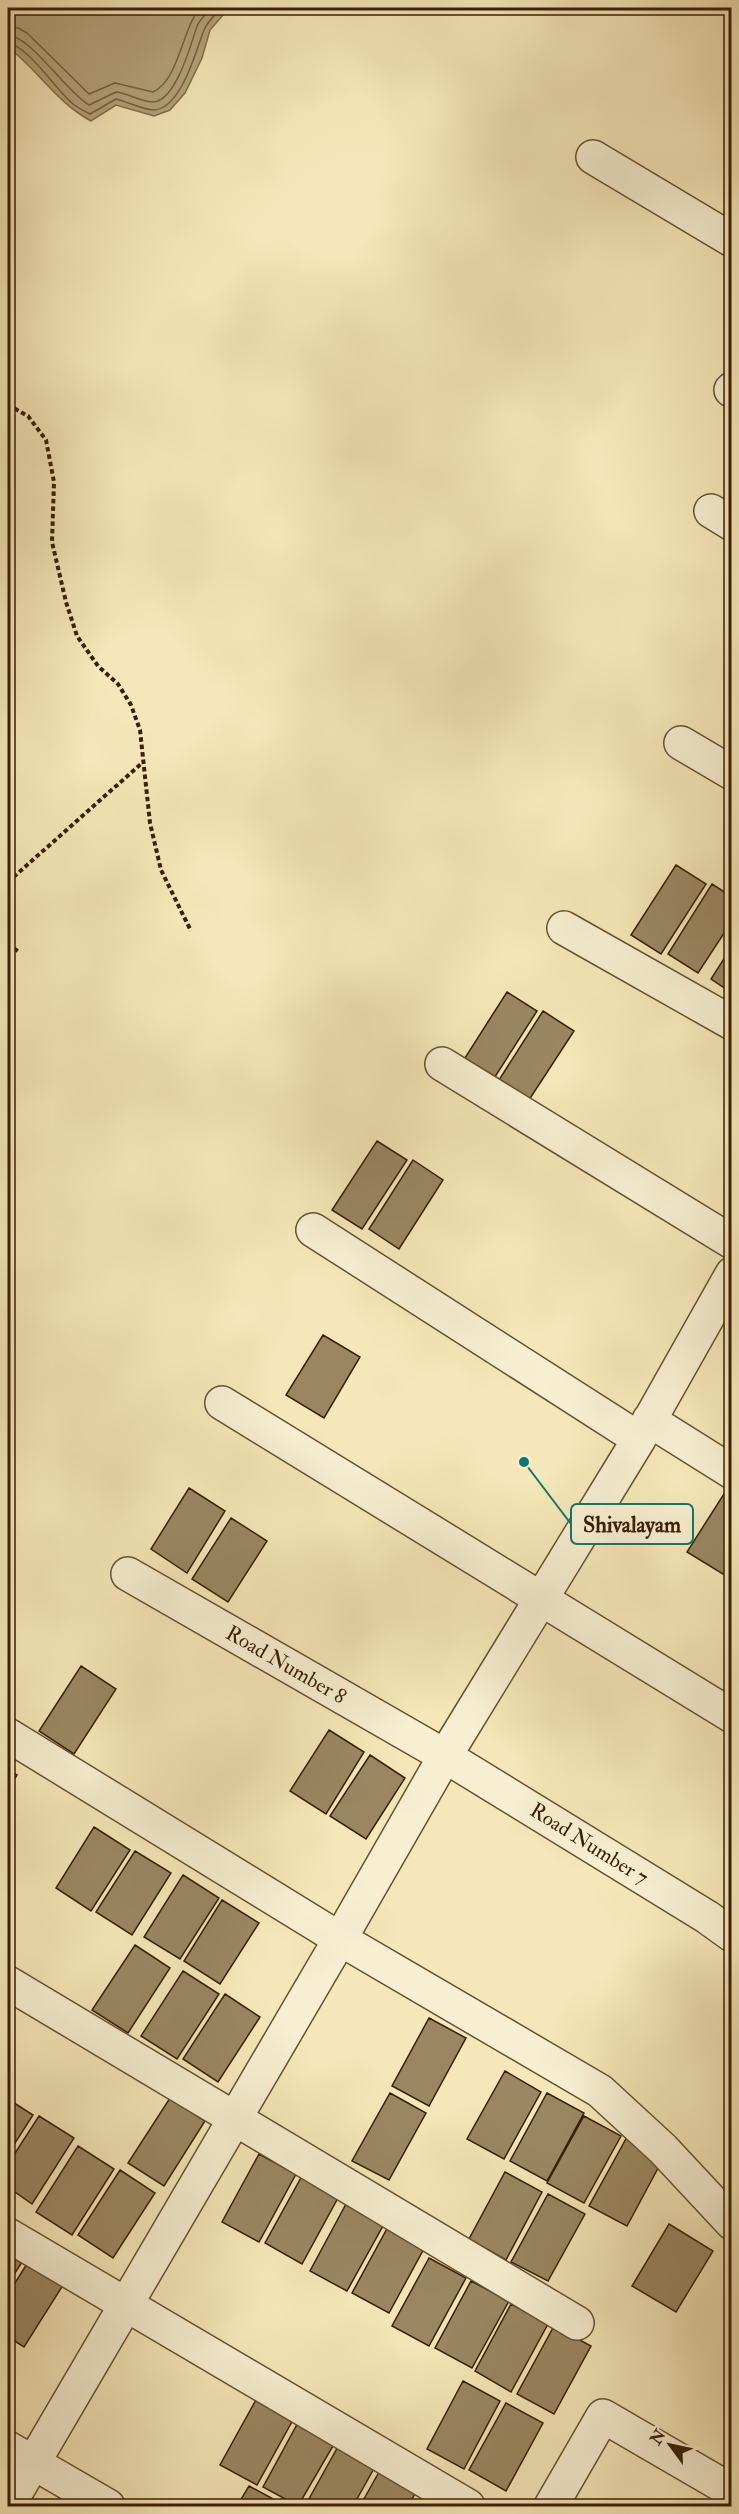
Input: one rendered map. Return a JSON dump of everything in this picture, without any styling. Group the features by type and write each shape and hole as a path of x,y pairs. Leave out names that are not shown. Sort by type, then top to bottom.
{"street":[{"path":"593,157 732,240"},
{"path":"681,743 732,773"},
{"path":"564,928 732,1023"},
{"path":"442,1064 732,1242"},
{"path":"313,1230 644,1429 732,1472"},
{"path":"8,2506 20,2455 126,2305 445,1756 644,1429 732,1274"},
{"path":"222,1403 732,1716"},
{"name":"Road Number 8","path":"128,1574 445,1756"},
{"path":"8,1735 340,1939 600,2091 663,2149 732,2223"},
{"name":"Road Number 7","path":"445,1756 707,1917 732,1935"},
{"path":"8,1983 577,2323"},
{"path":"8,2235 468,2506"},
{"path":"551,2506 603,2416 732,2491"},
{"path":"20,2455 108,2506"}],"path":[{"path":"8,405 28,416 46,440 54,482 52,542 66,602 77,636 98,666 118,684 131,705 140,730 150,823 161,870 192,931"},
{"path":"8,882 142,763"},
{"path":"8,944 19,952"}],"water":[{"path":"8,8 229,8 210,30 202,58 185,93 170,110 154,116 116,105 91,121 68,105 8,47"}],"building":[{"path":"676,865 706,884 661,954 631,935"},
{"path":"712,884 732,897 732,921 698,973 668,954"},
{"path":"732,946 732,993 711,979"},
{"path":"507,992 537,1011 493,1080 463,1061"},
{"path":"543,1011 574,1031 529,1100 499,1080"},
{"path":"377,1141 407,1160 362,1229 332,1210"},
{"path":"413,1160 443,1180 399,1249 369,1229"},
{"path":"323,1335 360,1357 324,1418 286,1395"},
{"path":"729,1486 732,1488 731,1579 687,1552"},
{"path":"189,1488 225,1511 187,1573 151,1549"},
{"path":"231,1518 267,1541 228,1602 192,1579"},
{"path":"81,1666 116,1689 74,1754 39,1731"},
{"path":"329,1730 364,1752 326,1814 290,1791"},
{"path":"370,1755 405,1778 366,1839 330,1816"},
{"path":"8,1769 17,1775 8,1790"},
{"path":"94,1827 130,1850 91,1911 56,1888"},
{"path":"135,1851 171,1873 132,1935 96,1912"},
{"path":"183,1875 219,1898 180,1959 144,1937"},
{"path":"222,1900 259,1923 220,1984 184,1961"},
{"path":"135,1945 170,1968 128,2033 92,2010"},
{"path":"183,1971 219,1994 177,2059 141,2036"},
{"path":"225,1994 260,2017 218,2082 183,2059"},
{"path":"429,2018 466,2038 429,2106 392,2086"},
{"path":"505,2071 541,2092 504,2159 467,2139"},
{"path":"390,2093 426,2113 389,2180 352,2161"},
{"path":"547,2093 584,2113 547,2181 510,2161"},
{"path":"170,2098 205,2121 164,2186 128,2163"},
{"path":"8,2099 33,2115 8,2154"},
{"path":"39,2116 74,2138 32,2204 8,2187 8,2164"},
{"path":"584,2116 621,2136 584,2203 547,2183"},
{"path":"627,2137 664,2157 627,2226 589,2206"},
{"path":"78,2146 114,2169 72,2235 36,2212"},
{"path":"259,2154 296,2174 259,2242 222,2222"},
{"path":"120,2170 155,2193 113,2258 78,2235"},
{"path":"505,2172 542,2192 506,2260 469,2239"},
{"path":"302,2176 339,2196 302,2264 265,2243"},
{"path":"548,2194 585,2214 548,2281 511,2262"},
{"path":"346,2204 384,2224 347,2291 310,2271"},
{"path":"669,2224 713,2251 676,2312 632,2286"},
{"path":"389,2225 426,2245 389,2313 352,2293"},
{"path":"8,2248 24,2259 8,2284"},
{"path":"429,2258 466,2278 429,2346 392,2326"},
{"path":"30,2259 65,2282 24,2347 8,2337 8,2294"},
{"path":"471,2281 509,2301 472,2368 435,2348"},
{"path":"511,2304 548,2324 511,2392 475,2371"},
{"path":"554,2326 591,2346 554,2414 517,2394"},
{"path":"463,2381 500,2401 464,2469 427,2449"},
{"path":"257,2398 294,2418 257,2485 220,2465"},
{"path":"506,2403 543,2423 506,2491 469,2470"},
{"path":"300,2419 337,2439 298,2506 263,2487"},
{"path":"340,2443 377,2463 353,2506 305,2506"},
{"path":"383,2465 420,2485 408,2506 360,2506"},
{"path":"249,2486 286,2506 237,2506"}],"place":[{"name":"Shivalayam","path":"524,1462"}]}
